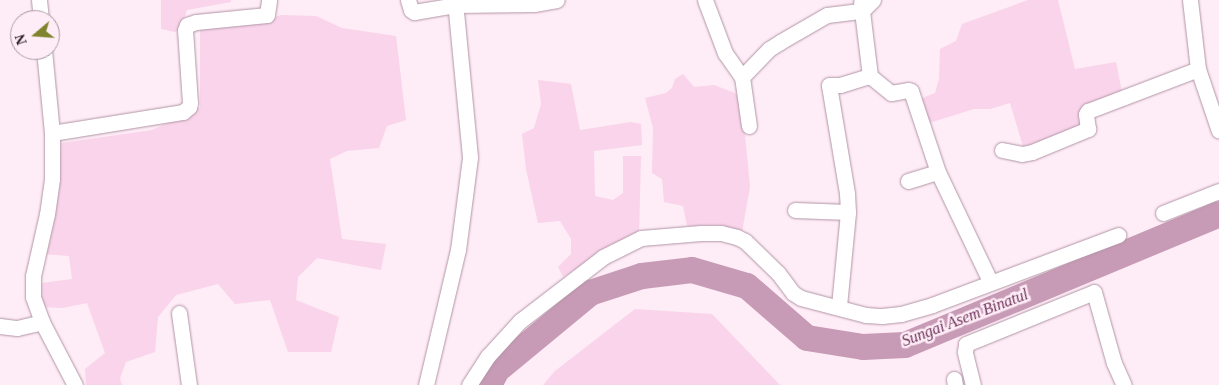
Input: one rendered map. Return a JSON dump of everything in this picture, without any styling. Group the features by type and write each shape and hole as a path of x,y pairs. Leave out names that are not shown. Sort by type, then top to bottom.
{"street":[{"path":"52,133 183,112 190,103 185,30 187,25 196,22 267,15 269,0"},
{"path":"408,0 413,12 456,3 534,4 557,0"},
{"path":"705,0 725,53 742,77 749,126"},
{"path":"1190,0 1198,69 1219,131"},
{"path":"426,385 458,250 470,158 456,3"},
{"path":"742,77 769,49 795,33 827,15 864,3 870,76 891,93 910,90 938,172 990,281"},
{"path":"45,60 52,133 52,179 47,214 33,276 33,297 42,322 75,385"},
{"path":"1002,150 1022,154 1032,152 1088,129 1086,114 1088,111 1198,69"},
{"path":"839,306 848,212 843,155 829,85 834,86 870,76"},
{"path":"908,181 938,172"},
{"path":"1163,212 1219,191"},
{"path":"795,210 848,212"},
{"path":"469,385 488,356 520,321 603,257 640,238 701,232 721,233 737,237 745,241 778,273 793,293 814,302 839,306 866,314 902,314 932,305 990,281 1118,235"},
{"path":"973,385 965,352 966,344 1094,292 1114,362 1124,385"},
{"path":"179,313 189,385"},
{"path":"0,326 17,328 42,322"}],"shaded area":[{"path":"161,0 231,0 231,2 187,10 181,29 175,32 161,29"},
{"path":"1028,0 1058,0 1075,69 1116,62 1125,107 1092,116 1027,160 1010,103 990,109 974,109 929,123 920,99 935,93 939,79 940,49 956,41 962,24"},
{"path":"281,15 316,16 342,28 396,36 406,120 387,126 379,148 347,151 330,159 342,239 386,244 381,270 317,258 298,277 296,300 339,317 331,352 288,352 270,300 235,304 218,284 176,295 158,317 155,352 126,362 120,378 122,385 86,385 85,369 105,353 87,303 62,308 41,307 42,283 72,279 69,256 43,254 58,176 61,143 152,130 200,108 200,28 261,21"},
{"path":"683,74 694,87 714,85 735,93 742,103 750,187 742,232 718,225 687,226 683,206 664,202 662,179 652,173 653,128 645,98 666,93 672,88 675,79"},
{"path":"538,80 571,84 580,130 631,122 641,124 642,145 594,151 595,196 613,200 623,193 623,156 641,156 639,235 601,252 563,277 558,267 571,254 571,239 560,221 538,223 526,169 522,134 534,128 541,104"},
{"path":"635,309 712,314 780,385 543,385 555,371"}],"waterway":[{"name":"Sungai Asem Binatul","path":"489,385 497,370 590,293 642,276 692,270 747,286 807,338 863,347 905,345 1219,214"}]}
